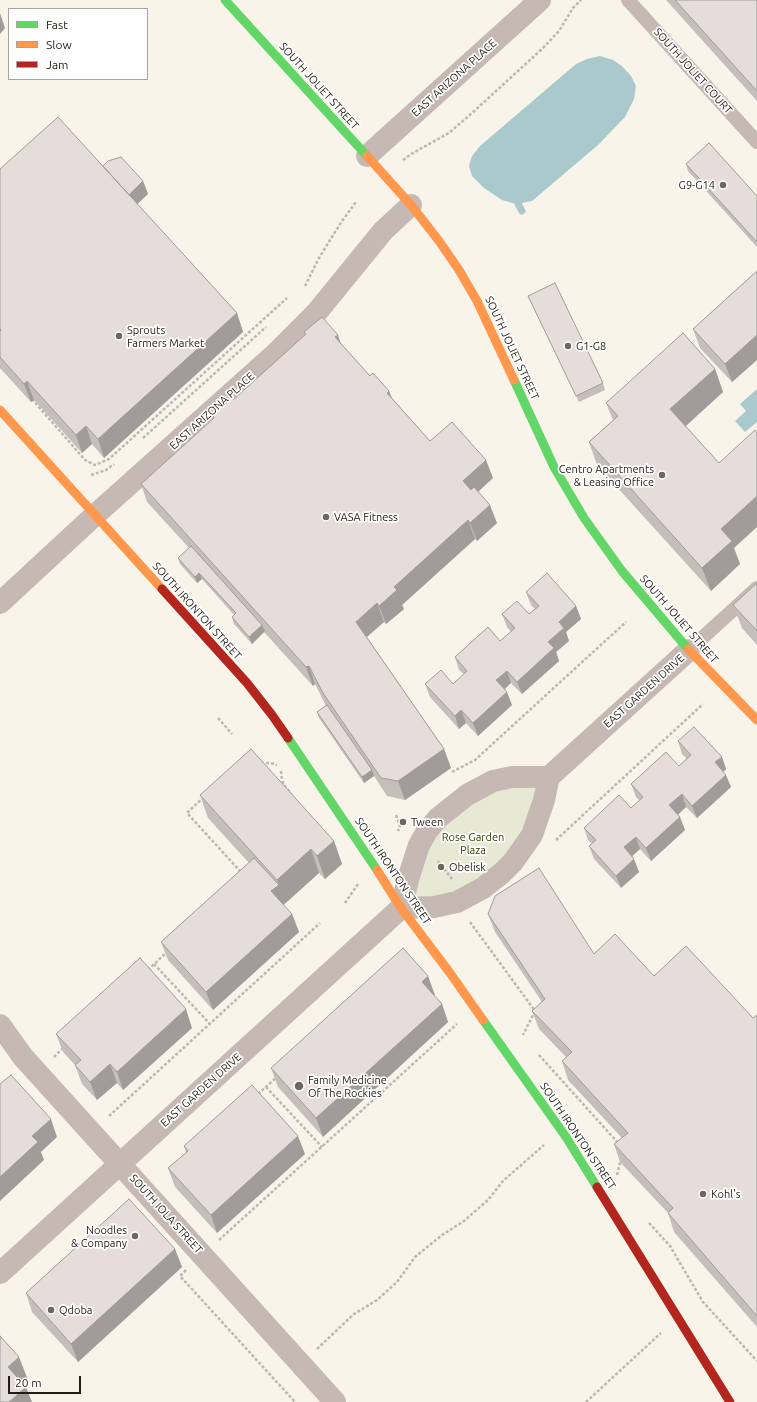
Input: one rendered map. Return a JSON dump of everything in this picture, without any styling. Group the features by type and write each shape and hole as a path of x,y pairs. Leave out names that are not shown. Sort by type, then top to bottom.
{"street":[{"name":"SOUTH JOLIET STREET","path":"225,0 411,205 446,251 472,292 554,467 572,499 595,534 622,571 689,650 757,720"},
{"name":"EAST ARIZONA PLACE","path":"367,156 540,0"},
{"name":"EAST ARIZONA PLACE","path":"0,603 95,515 263,366 316,312 383,231 411,205"},
{"name":"SOUTH IRONTON STREET","path":"0,410 242,678 272,715 372,860 401,908 475,1008 566,1137 730,1402"},
{"name":"EAST GARDEN DRIVE","path":"549,777 689,650"},
{"path":"512,777 549,777 544,800 532,834 513,862 502,873 483,888 456,902 434,907 401,908 419,845 427,831 438,818 467,795 493,781 512,777"},
{"name":"EAST GARDEN DRIVE","path":"0,1273 401,908"},
{"name":"SOUTH IOLA STREET","path":"0,1025 23,1056 335,1402"}],"lane":[{"name":"SOUTH JOLIET COURT","path":"628,0 757,142"},
{"name":"EAST GARDEN DRIVE","path":"689,650 757,588"}],"path":[{"path":"403,160 449,133 472,113 542,50 558,31 573,8 581,0"},
{"path":"303,291 323,252 342,221 356,202"},
{"path":"28,394 85,460 95,465 109,459 287,298"},
{"path":"138,442 268,325"},
{"path":"91,475 106,470 115,463"},
{"path":"452,772 475,760 626,622"},
{"path":"553,842 703,704"},
{"path":"218,718 232,734"},
{"path":"254,762 272,763 277,765 281,771 284,785 294,797"},
{"path":"204,797 187,812 242,873"},
{"path":"346,903 360,881"},
{"path":"468,918 535,1011 522,1037"},
{"path":"104,1111 109,1116 320,923"},
{"path":"143,974 171,948"},
{"path":"154,964 210,1024"},
{"path":"202,1255 475,1008"},
{"path":"59,1062 54,1057 64,1047"},
{"path":"538,1054 623,1149"},
{"path":"255,1097 278,1076"},
{"path":"266,1087 322,1147"},
{"path":"315,1350 354,1314 377,1300 398,1282 416,1257 442,1235 464,1221 488,1200 503,1181 544,1145"},
{"path":"616,1180 622,1156"},
{"path":"645,1219 670,1246 703,1302 757,1361"},
{"path":"180,1276 295,1402"},
{"path":"586,1402 663,1331"}],"green space":[{"name":"Rose Garden Plaza","path":"528,776 544,800 493,880 401,908 438,818"}],"water":[{"path":"600,56 613,60 622,66 631,76 636,86 634,99 625,117 598,145 532,201 516,204 502,200 484,188 472,176 469,166 472,156 480,146 576,64 587,59"},
{"path":"757,389 757,422 745,432 735,421 746,411 740,404"}],"building":[{"path":"675,0 757,0 757,91"},
{"name":"Sprouts Farmers Market","path":"58,117 237,313 98,439 86,426 76,435 27,381 24,384 0,357 0,169"},
{"name":"G9-G14","path":"709,143 757,196 756,241 686,164"},
{"path":"121,157 143,181 129,195 103,166 108,161"},
{"path":"757,271 757,335 725,364 693,329"},
{"name":"G1-G8","path":"555,283 603,383 576,396 528,296"},
{"name":"VASA Fitness","path":"322,317 338,335 335,337 370,376 373,373 389,391 387,393 430,441 452,422 486,460 463,481 471,490 474,487 490,505 470,523 468,520 394,587 397,590 379,606 377,603 356,622 444,749 398,781 381,778 323,693 309,666 306,667 141,484 214,418 213,415 231,398 233,400 306,334 304,332"},
{"name":"Centro Apartments & Leasing Office","path":"683,333 715,369 670,409 719,463 755,430 757,433 757,496 721,529 732,541 702,568 589,442 618,416 606,403"},
{"path":"191,546 262,625 249,637 232,617 236,613 199,573 195,577 178,558"},
{"path":"547,573 576,606 559,622 564,628 548,642 554,648 517,682 507,671 496,680 507,692 473,723 461,710 455,716 425,684 441,670 453,684 467,671 455,657 488,627 500,641 515,628 502,614 517,601 529,614 539,606 526,592"},
{"path":"757,583 757,631 733,605"},
{"path":"327,705 372,770 362,777 317,712"},
{"path":"694,727 722,757 715,762 726,775 692,806 682,794 669,805 680,817 646,848 636,837 624,847 634,859 616,876 589,846 596,840 584,828 619,795 631,808 643,797 631,784 666,752 679,766 691,755 678,741"},
{"path":"251,749 334,841 317,856 311,849 277,880 200,795"},
{"path":"254,858 279,885 271,891 292,914 206,992 161,942"},
{"path":"539,868 594,954 615,934 654,976 686,946 753,1018 757,1015 757,1316 668,1213 673,1208 614,1144 628,1133 562,1061 572,1052 532,1011 545,999 488,914 495,896"},
{"path":"403,948 428,976 422,982 442,1004 316,1118 271,1068"},
{"path":"140,958 186,1009 117,1072 110,1064 90,1082 75,1065 81,1060 56,1034"},
{"path":"11,1075 51,1119 32,1136 38,1142 0,1177 0,1084"},
{"path":"252,1085 298,1136 211,1215 168,1168 188,1151 184,1146"},
{"path":"129,1199 175,1249 71,1344 26,1293"},
{"path":"0,1336 19,1357 8,1367 26,1387 9,1402 0,1402"}],"waterway":[{"path":"514,196 522,211"}],"traffic: fast":[{"path":"225,0 367,156"},
{"path":"514,380 554,467 584,518 622,571 688,649"},
{"path":"288,738 377,870"},
{"path":"483,1020 566,1137 597,1187"}],"traffic: slow":[{"path":"367,156 411,205 459,270 477,301 514,380"},
{"path":"0,410 162,589"},
{"path":"688,649 757,720"},
{"path":"377,870 401,908 483,1020"}],"traffic: jam":[{"path":"162,589 247,683 288,738"},
{"path":"597,1187 730,1402"}],"place":[{"name":"G9-G14","path":"723,185"},
{"name":"Sprouts Farmers Market","path":"119,336"},
{"name":"G1-G8","path":"568,346"},
{"name":"Centro Apartments & Leasing Office","path":"662,475"},
{"name":"VASA Fitness","path":"326,517"},
{"name":"Tween","path":"403,822"},
{"name":"Obelisk","path":"441,867"},
{"name":"Family Medicine Of The Rockies","path":"299,1086"},
{"name":"Kohl's","path":"703,1194"},
{"name":"Noodles & Company","path":"135,1236"},
{"name":"Qdoba","path":"51,1310"}]}
